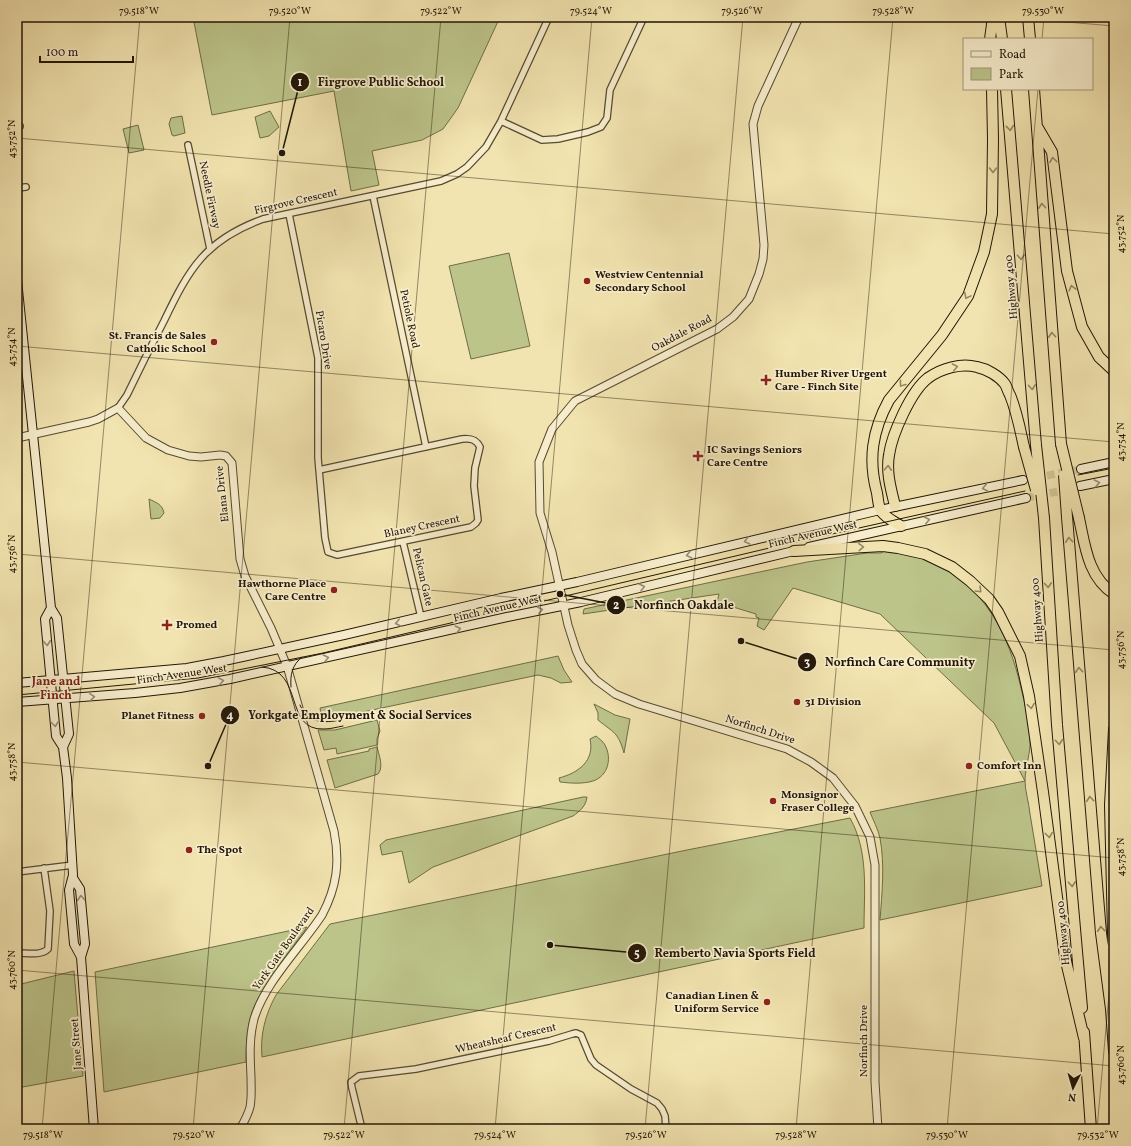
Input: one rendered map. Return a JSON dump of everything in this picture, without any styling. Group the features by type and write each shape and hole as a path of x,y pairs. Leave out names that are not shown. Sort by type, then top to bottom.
{"highway":[{"path":"990,38 993,17"},
{"path":"999,17 1002,38"},
{"path":"1028,17 1030,38"},
{"path":"901,526 887,518 880,510 872,477 873,444 883,412 893,395 942,335 968,296 984,252 992,214 992,90"},
{"name":"Highway 400","path":"1006,90 1036,445 1044,518 1058,725 1076,930 1091,1129"},
{"path":"1034,90 1101,933 1111,1009 1114,1051"},
{"path":"1037,126 1052,152 1067,271 1082,327 1099,357 1114,371"},
{"path":"895,506 888,475 889,455 894,434 901,417 916,393 928,378 948,368 967,364 987,369 1005,384 1017,411 1024,447 1044,518"},
{"path":"1061,444 1090,566 1102,584 1114,594"},
{"path":"794,551 883,546 925,554 952,567 970,581 989,600 998,612 1020,656 1029,696 1065,957 1084,1038"},
{"path":"1111,1009 1113,933 1110,805 1114,729"}],"main road":[{"name":"Jane Street","path":"17,280 51,608 57,618 66,699 69,734 63,747"},
{"path":"1081,468 1114,462"},
{"path":"1080,486 1114,479"},
{"name":"Finch Avenue West","path":"17,683 187,668 421,617 895,506 1023,480"},
{"name":"Finch Avenue West","path":"17,702 66,699 180,688 230,679 563,605 1026,498"},
{"name":"Jane Street","path":"51,608 46,619 56,736 63,747 67,778 73,865 73,878 69,890 74,944 81,957"},
{"name":"Jane Street","path":"73,878 80,889 83,920 85,944 81,957 94,1129"},
{"path":"72,921 83,920"}],"street":[{"name":"Firgrove Crescent","path":"17,438 89,422 98,419 118,408 127,395 186,277 200,259 223,238 244,226 263,219 441,181 457,174 472,163 484,150 501,121 549,17"},
{"path":"501,121 542,140 558,139 601,128 608,118 608,97 610,90 644,17"},
{"name":"Oakdale Road","path":"563,605 552,552 540,513 539,462 552,429 575,401 717,329 733,317 750,299 759,274 764,245 753,124 758,106 799,17"},
{"name":"Needle Firway","path":"188,145 210,249"},
{"path":"17,188 26,187"},
{"name":"Petiole Road","path":"373,196 426,447"},
{"name":"Picaro Drive","path":"289,214 318,358 319,470"},
{"name":"Elana Drive","path":"118,408 146,438 168,450 189,456 201,457 220,455 226,456 230,460 232,463 240,559 245,576 281,648"},
{"name":"Blaney Crescent","path":"468,438 478,442 480,452 475,468 474,486 478,520 476,523 471,527 337,555 328,552 325,538 319,470 426,447 468,438"},
{"name":"Pelican Gate","path":"403,542 421,617"},
{"name":"Norfinch Drive","path":"563,605 572,638 582,664 596,680 615,694 639,704 787,749 811,762 833,778 855,806 870,837 875,865 875,1075 878,1129"},
{"name":"York Gate Boulevard","path":"240,1129 250,1101 250,1048 254,1019 269,988 322,915 328,904 333,889 337,866 337,846 334,831 288,666 281,648"},
{"path":"17,872 73,865"},
{"path":"17,953 41,953 47,951 48,948 50,911 44,868"},
{"name":"Wheatsheaf Crescent","path":"362,1129 352,1088 352,1082 359,1076 416,1069 549,1041 576,1033 581,1035 591,1059 596,1064 631,1089 657,1103 665,1116 666,1129"}],"green space":[{"path":"193,17 500,17 458,108 443,129 422,140 372,151 379,185 351,191 334,91 212,115"},
{"path":"270,111 279,127 269,136 260,138 255,117"},
{"path":"182,116 185,133 174,136 172,135 169,124 171,118"},
{"path":"138,125 144,150 129,153 123,129"},
{"path":"509,253 530,346 471,359 449,266"},
{"path":"149,499 159,504 162,508 164,513 160,518 151,519"},
{"path":"884,551 916,556 934,563 952,573 981,599 1002,631 1016,668 1027,713 1030,744 1025,781 994,723 880,614 793,588 764,630 757,626 759,618 756,617 756,614 717,602 719,594 583,614 584,609 807,562 867,553 881,553"},
{"path":"558,656 564,670 572,682 561,683 551,678 538,675 358,713 321,714 320,708"},
{"path":"594,704 615,715 630,719 624,753 617,737 598,720 598,713"},
{"path":"377,720 380,731 377,739 377,745 337,754 336,748 324,750 318,730 335,730"},
{"path":"596,736 602,741 607,751 608,763 604,773 595,780 589,782 560,782 559,778 573,773 584,765 590,754 590,739"},
{"path":"377,747 381,764 378,774 335,788 327,760 369,751 369,749"},
{"path":"1025,781 1042,886 880,920 883,879 882,848 877,828 870,812"},
{"path":"587,797 584,806 573,816 433,867 409,883 402,851 382,855 380,845 386,840"},
{"path":"850,818 856,831 863,858 865,886 864,928 262,1057 264,1025 276,995 330,924 687,850"},
{"path":"307,927 271,976 254,1007 247,1034 246,1062 104,1092 95,972"},
{"path":"74,971 83,1076 17,1088 17,985"}],"tunnel":[{"path":"1035,478 1081,469"},
{"path":"1026,498 1070,489"}],"tram line":[{"path":"1078,475 1114,468"},
{"path":"17,695 198,678 323,653 778,546 1025,491"},
{"path":"291,687 292,670 302,657"},
{"path":"262,667 275,671 284,678 290,688 303,721 311,727 324,729 343,726"},
{"path":"300,705 307,716 317,721 329,722 341,720"}],"place":[{"name":"Firgrove Public School","path":"282,153"},
{"name":"Westview Centennial Secondary School","path":"587,281"},
{"name":"St. Francis de Sales Catholic School","path":"214,342"},
{"name":"Humber River Urgent Care - Finch Site","path":"766,380"},
{"name":"IC Savings Seniors Care Centre","path":"698,456"},
{"name":"Hawthorne Place Care Centre","path":"334,590"},
{"name":"Norfinch Oakdale","path":"560,594"},
{"name":"Promed","path":"167,625"},
{"name":"Norfinch Care Community","path":"741,641"},
{"name":"31 Division","path":"797,702"},
{"name":"Planet Fitness","path":"202,716"},
{"name":"Yorkgate Employment & Social Services","path":"208,766"},
{"name":"Comfort Inn","path":"969,766"},
{"name":"Monsignor Fraser College","path":"773,801"},
{"name":"The Spot","path":"189,850"},
{"name":"Remberto Navia Sports Field","path":"550,945"},
{"name":"Canadian Linen & Uniform Service","path":"767,1002"}],"district":[{"name":"Jane and Finch","path":"56,689"}]}
